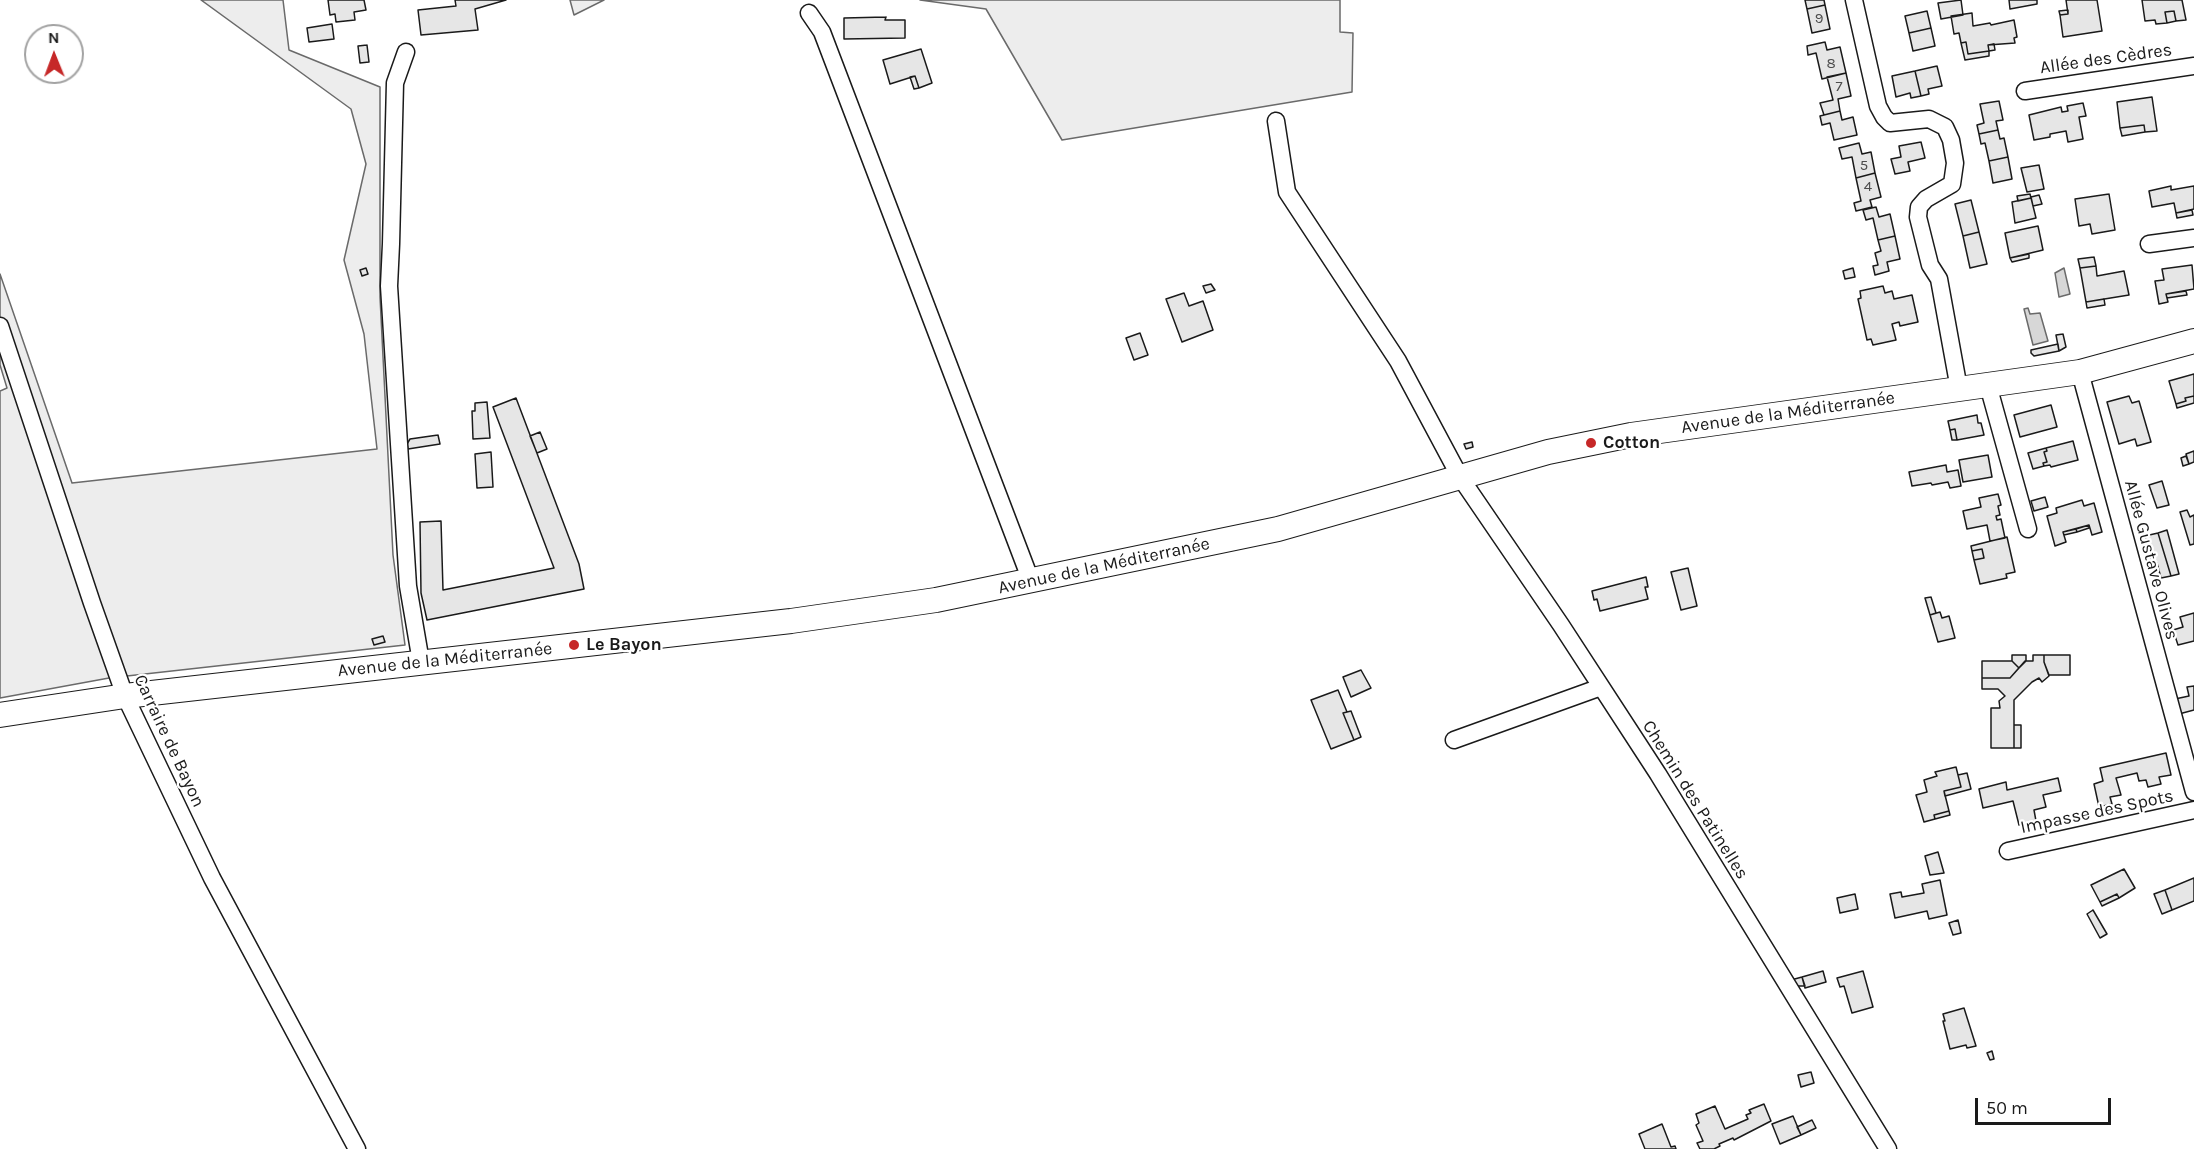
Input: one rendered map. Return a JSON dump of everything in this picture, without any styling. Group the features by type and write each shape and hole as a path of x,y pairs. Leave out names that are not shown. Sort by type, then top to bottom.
{"main road":[{"name":"Avenue de la Méditerranée","path":"0,715 125,696 791,621 936,600 1278,529 1548,452 1631,435 2080,372 2194,341"}],"street":[{"path":"1854,0 1878,106 1884,117 1890,123 1929,119 1945,127 1951,140 1955,163 1952,184 1926,199 1919,207 1918,217 1930,265 1939,279 1959,389"},
{"path":"809,13 822,32 1032,581"},
{"path":"406,52 395,83 389,286 408,586 421,662"},
{"name":"Allée des Cèdres","path":"2025,91 2194,66"},
{"name":"Chemin des Patinelles","path":"1276,121 1287,192 1398,361 1460,477 1664,784 1888,1149"},
{"path":"2149,244 2194,238"},
{"name":"Carraire de Bayon","path":"0,326 125,696 212,878 357,1149"},
{"name":"Allée Gustave Olives","path":"2080,372 2194,792"},
{"path":"1988,385 2028,529"},
{"path":"1454,740 1601,687"},
{"name":"Impasse des Spots","path":"2008,851 2194,810"}],"shaded area":[{"path":"201,0 283,0 289,50 380,87 380,297 393,555 405,645 109,678 0,698 0,391 7,388 0,365 0,274 72,483 377,449 364,334 344,260 366,164 351,109"},
{"path":"570,0 604,0 574,15"},
{"path":"920,0 1340,0 1340,32 1353,33 1352,92 1062,140 986,9"},
{"path":"2064,268 2070,294 2059,297 2055,273"},
{"path":"2028,308 2030,314 2040,313 2048,341 2033,345 2024,309"}],"building":[{"path":"328,0 364,0 366,10 354,12 355,20 336,22 335,14 330,15"},
{"path":"455,0 506,0 475,9 478,30 421,35 418,10 456,6"},
{"path":"1805,0 1824,0 1825,5 1807,9"},
{"path":"1961,0 1963,15 1941,19 1938,3"},
{"path":"2009,0 2037,0 2037,4 2010,9"},
{"path":"2066,0 2097,0 2102,31 2063,37 2060,15 2068,14"},
{"path":"2142,0 2182,0 2186,20 2176,21 2174,11 2165,12 2167,23 2156,24 2155,20 2145,21"},
{"path":"1825,5 1830,29 1812,33 1807,9"},
{"path":"2068,10 2068,14 2060,15 2059,11"},
{"path":"1927,11 1931,28 1909,33 1905,16"},
{"path":"2174,11 2176,21 2167,23 2165,12"},
{"path":"1972,13 1973,26 2014,20 2017,37 2014,38 2015,43 1988,45 1989,51 1968,54 1966,42 1961,43 1959,33 1954,34 1951,16"},
{"path":"886,17 885,20 905,20 905,38 844,39 844,18"},
{"path":"332,24 334,39 309,42 307,28"},
{"path":"1931,28 1935,46 1913,51 1909,33"},
{"path":"1825,42 1827,50 1840,47 1846,73 1822,79 1816,53 1808,55 1807,46"},
{"path":"1966,42 1968,54 1989,51 1989,56 1965,60 1961,43"},
{"path":"1994,44 1995,50 1989,51 1988,45"},
{"path":"367,45 369,62 360,63 358,46"},
{"path":"921,49 932,83 919,88 915,76 890,84 883,60"},
{"path":"1937,66 1942,86 1928,89 1929,94 1921,96 1915,71"},
{"path":"1915,71 1921,96 1911,98 1910,93 1896,97 1892,76"},
{"path":"1846,73 1851,96 1838,99 1840,111 1824,115 1820,103 1833,100 1827,77"},
{"path":"915,76 919,88 914,89 910,77"},
{"path":"2152,97 2157,131 2145,132 2144,125 2120,128 2117,102"},
{"path":"1999,101 2003,120 1996,121 1998,130 1979,134 1977,125 1984,123 1980,104"},
{"path":"2083,103 2086,116 2079,117 2083,139 2068,142 2066,131 2034,140 2029,115 2061,107 2062,112 2068,111 2067,106"},
{"path":"1840,111 1842,120 1853,117 1857,135 1834,140 1830,123 1822,125 1820,116"},
{"path":"2144,125 2145,132 2122,136 2120,128"},
{"path":"1998,130 2000,139 2004,138 2008,157 1989,161 1985,143 1981,144 1979,134"},
{"path":"1921,142 1925,158 1908,162 1910,171 1895,174 1891,159 1901,157 1899,146"},
{"path":"1859,143 1862,154 1871,152 1875,173 1856,178 1852,157 1842,159 1839,148"},
{"path":"2008,157 2012,179 1993,183 1989,161"},
{"path":"2039,165 2044,189 2027,192 2021,168"},
{"path":"1875,173 1881,197 1870,200 1872,207 1856,211 1854,203 1861,201 1856,178"},
{"path":"2171,186 2171,190 2194,186 2194,209 2176,213 2174,203 2152,207 2149,191"},
{"path":"2030,194 2031,198 2018,201 2017,196"},
{"path":"2109,194 2115,230 2092,234 2090,224 2079,226 2075,199"},
{"path":"2039,195 2042,204 2033,206 2031,197"},
{"path":"2031,198 2036,218 2015,223 2012,202"},
{"path":"1971,200 1979,232 1963,236 1955,204"},
{"path":"1876,207 1879,217 1890,214 1895,236 1878,240 1873,218 1866,220 1863,210"},
{"path":"2192,210 2193,215 2177,218 2176,213"},
{"path":"2038,226 2043,250 2010,258 2005,233"},
{"path":"1979,232 1987,264 1970,268 1963,236"},
{"path":"1895,236 1900,259 1887,262 1889,271 1875,275 1873,266 1878,265 1875,253 1881,251 1878,240"},
{"path":"2029,254 2029,258 2012,262 2010,258"},
{"path":"2094,257 2096,266 2080,268 2078,259"},
{"path":"2192,265 2194,289 2166,294 2168,302 2159,304 2155,281 2164,280 2162,269"},
{"path":"2096,266 2097,276 2124,271 2129,295 2086,302 2080,268"},
{"path":"366,268 368,274 362,276 360,270"},
{"path":"1853,268 1855,277 1845,279 1843,271"},
{"path":"1211,284 1215,290 1206,293 1203,286"},
{"path":"1883,286 1885,293 1892,291 1894,299 1912,295 1918,322 1900,326 1899,322 1892,324 1896,340 1873,345 1871,339 1867,340 1858,299 1861,298 1860,291"},
{"path":"2186,291 2187,295 2167,298 2166,294"},
{"path":"1184,293 1189,306 1203,301 1213,330 1182,342 1166,299"},
{"path":"2104,299 2105,305 2087,308 2086,302"},
{"path":"1140,333 1148,355 1134,360 1126,338"},
{"path":"2063,334 2066,347 2059,351 2056,335"},
{"path":"2058,344 2059,351 2034,356 2031,353 2031,350"},
{"path":"2194,374 2194,396 2185,398 2186,401 2176,404 2169,381"},
{"path":"2129,396 2132,403 2139,401 2151,442 2137,446 2135,439 2119,444 2107,402"},
{"path":"2194,396 2194,403 2177,408 2176,404 2186,401 2185,398"},
{"path":"516,398 579,564 584,589 427,620 421,593 420,522 441,521 443,590 554,568 493,407"},
{"path":"487,402 490,438 473,439 472,411 475,411 475,403"},
{"path":"2051,405 2057,427 2020,437 2014,415"},
{"path":"1977,415 1984,435 1957,440 1955,429 1950,430 1948,421"},
{"path":"1955,429 1957,440 1952,440 1950,430"},
{"path":"540,432 547,449 537,453 530,436"},
{"path":"438,435 440,444 408,449 407,444 410,439"},
{"path":"2073,441 2078,460 2051,467 2050,465 2044,466 2043,463 2047,462 2044,452 2047,451 2046,448"},
{"path":"1472,442 1473,447 1466,449 1464,444"},
{"path":"2046,448 2047,451 2044,452 2047,462 2043,463 2044,466 2033,469 2028,453"},
{"path":"2194,451 2194,462 2189,464 2186,454"},
{"path":"491,452 493,487 477,488 475,454"},
{"path":"1988,455 1992,477 1963,482 1959,460"},
{"path":"2186,456 2189,464 2183,466 2181,458"},
{"path":"1946,465 1947,472 1958,470 1961,486 1950,488 1948,482 1912,486 1909,472"},
{"path":"2162,481 2169,505 2157,508 2149,485"},
{"path":"1998,494 2001,505 1998,506 2000,515 1996,516 1997,520 2001,519 2005,538 1990,541 1987,525 1967,529 1963,511 1981,507 1979,498"},
{"path":"2045,497 2048,507 2034,511 2031,501"},
{"path":"2082,500 2084,506 2094,503 2102,532 2092,535 2089,525 2063,532 2066,542 2055,546 2047,516 2057,513 2056,508"},
{"path":"2187,510 2190,517 2194,515 2194,544 2190,545 2180,512"},
{"path":"2089,525 2089,528 2077,532 2076,529"},
{"path":"2076,529 2077,532 2064,535 2063,532"},
{"path":"2167,530 2179,574 2171,576 2158,533"},
{"path":"2158,533 2171,576 2161,578 2157,563 2153,564 2145,536"},
{"path":"2007,537 2015,572 2006,574 2007,578 1980,584 1974,560 1984,558 1982,549 1972,551 1971,546"},
{"path":"1982,549 1984,558 1974,560 1972,551"},
{"path":"2157,563 2161,578 2157,579 2153,564"},
{"path":"1688,568 1697,606 1681,610 1671,572"},
{"path":"1646,577 1648,587 1645,587 1648,599 1600,611 1592,591"},
{"path":"1931,597 1936,613 1930,615 1925,598"},
{"path":"1940,612 1942,618 1949,616 1955,638 1938,642 1930,615"},
{"path":"2194,613 2194,641 2178,645 2173,630 2183,627 2180,617"},
{"path":"383,636 385,642 374,645 372,639"},
{"path":"2012,655 2026,655 2026,661 2019,668 2012,661"},
{"path":"2033,655 2044,655 2049,676 2042,682 2039,678 2032,682 2014,700 2014,748 1991,748 1991,708 2000,708 1999,701 2005,696 1998,689 1982,689 1982,678 2010,678 2025,661 2033,661"},
{"path":"2044,655 2070,655 2070,675 2049,675"},
{"path":"1982,661 2012,661 2019,668 2010,678 1982,678"},
{"path":"1361,670 1371,688 1351,697 1343,677"},
{"path":"2194,686 2194,710 2179,714 2175,699 2189,696 2187,687"},
{"path":"1338,690 1347,712 1343,713 1354,740 1331,749 1311,700"},
{"path":"1351,711 1361,737 1354,740 1343,713"},
{"path":"2014,725 2021,725 2021,748 2014,748"},
{"path":"2166,753 2171,775 2159,777 2161,784 2148,787 2146,780 2139,781 2137,773 2116,778 2121,795 2110,797 2112,804 2099,807 2094,784 2103,781 2100,768"},
{"path":"1956,767 1961,787 1944,791 1949,811 1934,815 1935,819 1924,822 1916,795 1927,792 1924,780 1937,776 1935,772"},
{"path":"1967,773 1971,789 1945,796 1944,791 1961,787 1958,775"},
{"path":"2058,778 2061,791 2043,795 2046,807 2034,810 2036,821 2019,825 2013,801 1983,808 1979,789 2006,782 2007,790"},
{"path":"1949,811 1950,815 1935,819 1934,815"},
{"path":"1938,852 1944,873 1930,875 1925,856"},
{"path":"2124,869 2135,888 2119,898 2117,894 2100,902 2091,885"},
{"path":"2194,878 2194,901 2172,910 2165,890"},
{"path":"1940,880 1947,915 1929,919 1927,911 1895,918 1890,894 1901,892 1902,897 1924,893 1922,884"},
{"path":"2165,890 2172,910 2162,914 2154,894"},
{"path":"1855,894 1858,909 1840,913 1837,898"},
{"path":"2117,894 2119,898 2102,906 2100,902"},
{"path":"2093,910 2107,934 2100,938 2087,914"},
{"path":"1958,920 1961,933 1953,935 1949,923"},
{"path":"1823,971 1826,982 1805,988 1802,977"},
{"path":"1863,971 1873,1007 1852,1013 1844,986 1840,987 1837,978"},
{"path":"1802,977 1805,986 1794,986 1791,980"},
{"path":"1964,1008 1976,1046 1967,1048 1966,1045 1950,1049 1943,1014"},
{"path":"1992,1051 1994,1059 1990,1060 1987,1053"},
{"path":"1811,1072 1814,1083 1801,1087 1798,1075"},
{"path":"1764,1104 1771,1121 1734,1140 1733,1138 1719,1144 1720,1146 1714,1149 1700,1149 1697,1143 1703,1141 1696,1125 1699,1123 1696,1114 1715,1106 1725,1129 1748,1119 1746,1115 1751,1113 1749,1110"},
{"path":"1793,1116 1801,1135 1780,1144 1772,1124"},
{"path":"1812,1120 1816,1128 1801,1135 1797,1127"},
{"path":"1662,1124 1671,1147 1675,1146 1676,1149 1645,1149 1639,1134"}],"place":[{"name":"Cotton","path":"1591,443"},
{"name":"Le Bayon","path":"574,645"}]}
